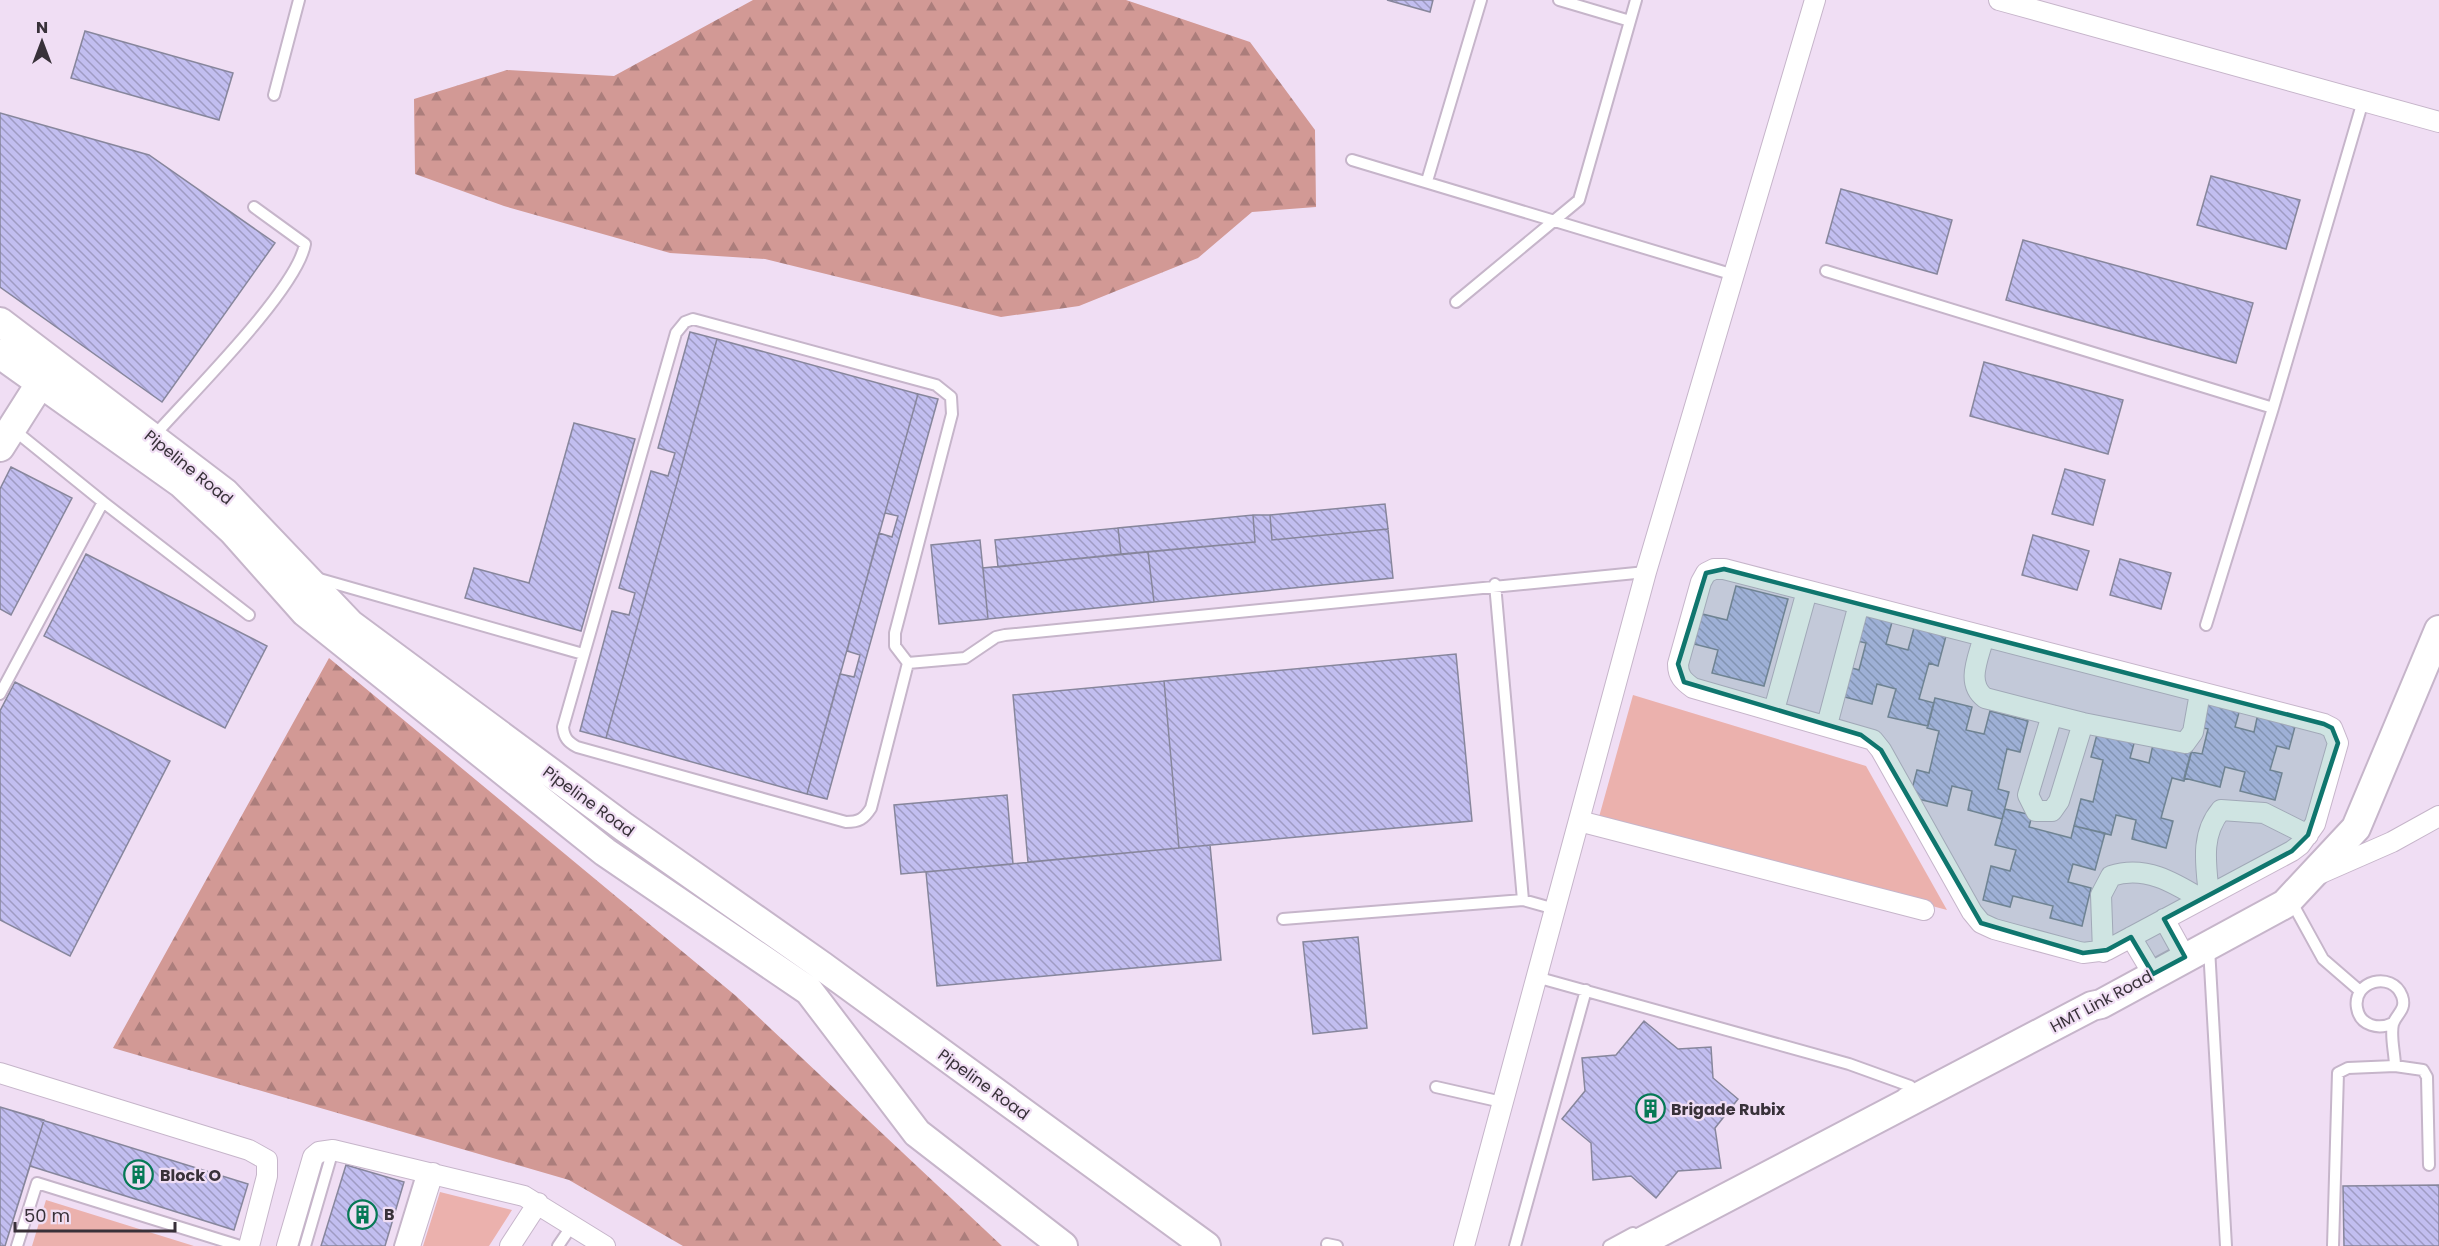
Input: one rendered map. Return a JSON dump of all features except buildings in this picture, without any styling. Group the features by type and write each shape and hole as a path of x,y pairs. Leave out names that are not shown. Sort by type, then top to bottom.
{"main road":[{"name":"Pipeline Road","path":"0,322 47,372 146,446 225,493 240,524 305,612 605,852 809,991 918,1133 1063,1246"},
{"name":"Pipeline Road","path":"0,354 47,372"},
{"path":"4,432 47,372"},
{"name":"Pipeline Road","path":"240,524 301,575 350,624 442,694 1206,1246"},
{"name":"HMT Link Road","path":"1637,1238 2092,1006 2101,1004 2197,951 2299,889 2356,828 2439,630"}],"street":[{"path":"1464,1246 1646,572 1815,0"},
{"path":"1999,0 2439,122"},
{"path":"1714,569 1859,604 2324,724 2332,728 2338,743 2315,824 2308,835 2292,851 2103,951 2083,953 1994,929 1981,923 1972,912 1881,750 1873,740 1693,688 1678,674 1678,664 1701,582 1706,573 1714,569"},
{"path":"1774,710 1807,591"},
{"path":"1827,725 1859,604"},
{"path":"1984,636 1974,677 1978,692 1985,698 2083,723 2185,743 2193,732 2200,693"},
{"path":"2052,715 2028,795 2036,811 2052,811 2059,801 2083,723"},
{"path":"2205,897 2205,845 2212,821 2221,810 2264,813 2308,835"},
{"path":"2299,889 2439,816"},
{"path":"1579,821 1924,910"},
{"path":"2103,951 2102,895 2111,876 2128,870 2165,877 2205,897"},
{"path":"2164,919 2197,951"},
{"path":"2131,937 2153,974"},
{"path":"0,1073 249,1150 267,1160 267,1176 249,1246"},
{"path":"287,1246 314,1157 319,1152 333,1150 524,1196 573,1224 605,1246"},
{"path":"410,1246 428,1172"},
{"path":"510,1246 538,1203"}],"lane":[{"path":"274,95 299,0"},
{"path":"1427,181 1481,0"},
{"path":"1559,0 1630,21"},
{"path":"1456,302 1579,200 1636,0"},
{"path":"2206,625 2273,408 2363,101"},
{"path":"1352,160 1734,275"},
{"path":"146,446 285,286 303,256 305,244 254,207"},
{"path":"1826,271 2273,408"},
{"path":"693,319 936,385 951,397 952,414 895,633 895,646 908,663 871,808 866,817 857,822 846,822 577,747 568,742 564,727 583,654 676,333 685,322 693,319"},
{"path":"4,432 103,502 249,615"},
{"path":"0,694 103,502"},
{"path":"908,663 964,658 987,642 1005,634 1495,584 1646,572"},
{"path":"301,575 352,586 583,654"},
{"path":"1495,584 1523,900"},
{"path":"2299,889 2323,959 2360,991"},
{"path":"1283,920 1523,900 1555,909"},
{"path":"2197,951 2226,1246"},
{"path":"1536,977 1849,1064 1910,1086 1910,1090 1798,1147"},
{"path":"2386,981 2398,989 2403,1003 2402,1011 2393,1023 2377,1027 2363,1020 2356,1006 2360,991 2372,982 2386,981"},
{"path":"1515,1246 1586,990"},
{"path":"2393,1023 2395,1066"},
{"path":"2333,1246 2338,1073 2348,1068 2395,1066 2423,1070 2427,1077 2429,1165"},
{"path":"1436,1087 1502,1102"},
{"path":"305,1246 333,1150"},
{"path":"400,1246 428,1172"},
{"path":"17,1246 37,1183 240,1246"},
{"path":"558,1246 573,1224"},
{"path":"1609,1246 1637,1238"}],"highlighted area":[{"path":"1724,569 2324,724 2332,728 2338,743 2308,835 2292,851 2164,919 2185,957 2153,974 2131,937 2107,950 2083,953 1981,923 1881,750 1861,735 1684,682 1678,664 1706,573"}],"green space":[{"path":"753,0 1126,0 1250,42 1315,130 1316,207 1252,212 1198,258 1079,306 1001,317 765,259 670,253 504,206 415,174 414,99 507,70 614,76"},
{"path":"329,658 736,996 1002,1246 683,1246 569,1180 113,1048"}],"shaded area":[{"path":"1633,695 1866,766 1947,910 1599,817"},
{"path":"440,1192 512,1210 489,1246 423,1246"},
{"path":"46,1200 194,1246 32,1246"}],"place":[{"name":"Brigade Rubix","path":"1650,1109"},
{"name":"Block O","path":"139,1175"},
{"name":"B","path":"363,1214"}]}
